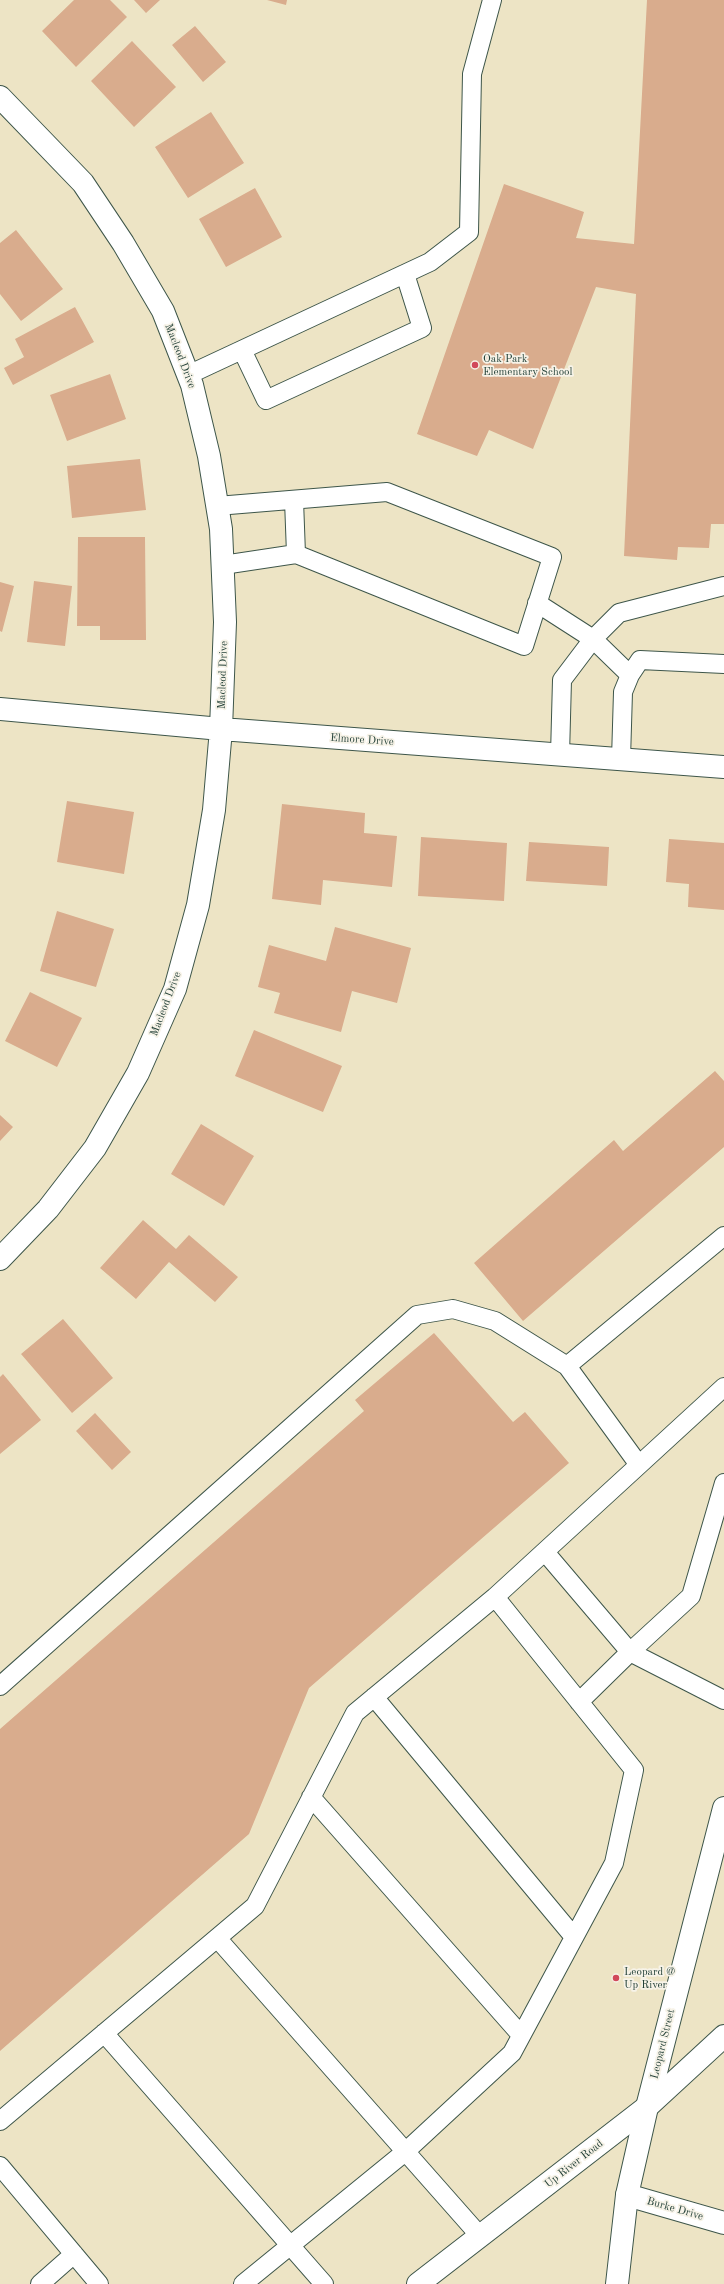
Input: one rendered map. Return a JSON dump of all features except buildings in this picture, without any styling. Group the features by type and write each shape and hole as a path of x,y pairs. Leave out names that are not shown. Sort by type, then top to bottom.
{"street":[{"name":"Macleod Drive","path":"0,96 83,183 123,243 162,311 188,375 209,456 217,506 225,622 221,729 214,810 198,904 175,989 138,1074 95,1148 48,1209 0,1259"},
{"name":"Elmore Drive","path":"0,709 221,729 724,767"},
{"name":"Leopard Street","path":"617,2284 627,2195 647,2107 724,1808"},
{"name":"Up River Road","path":"418,2284 647,2107 724,2036"},
{"name":"Burke Drive","path":"627,2195 724,2223"}],"lane":[{"path":"188,375 430,262 469,232 472,74 492,0"},
{"path":"242,350 266,400 422,328 405,274"},
{"path":"217,506 387,492 552,557 524,646 296,554 222,565"},
{"path":"294,500 296,554"},
{"path":"560,755 562,680 593,640 619,613 724,586"},
{"path":"537,603 593,640 630,675"},
{"path":"621,759 623,692 630,675 640,660 724,664"},
{"path":"567,1366 724,1236"},
{"path":"0,1686 417,1315 453,1309 495,1321 567,1366 639,1466"},
{"path":"0,2121 255,1906 355,1713 495,1597 724,1387"},
{"path":"579,1702 630,1652 691,1596 724,1482"},
{"path":"545,1552 630,1652 724,1700"},
{"path":"243,2284 405,2152 512,2053 614,1863 634,1770 495,1597"},
{"path":"374,1697 574,1937"},
{"path":"311,1797 521,2035"},
{"path":"217,1938 480,2236"},
{"path":"104,2033 324,2284"},
{"path":"0,2166 99,2284"},
{"path":"40,2284 74,2254"}],"place":[{"name":"Oak Park Elementary School","path":"475,365"},
{"name":"Leopard @ Up River","path":"616,1978"}]}
